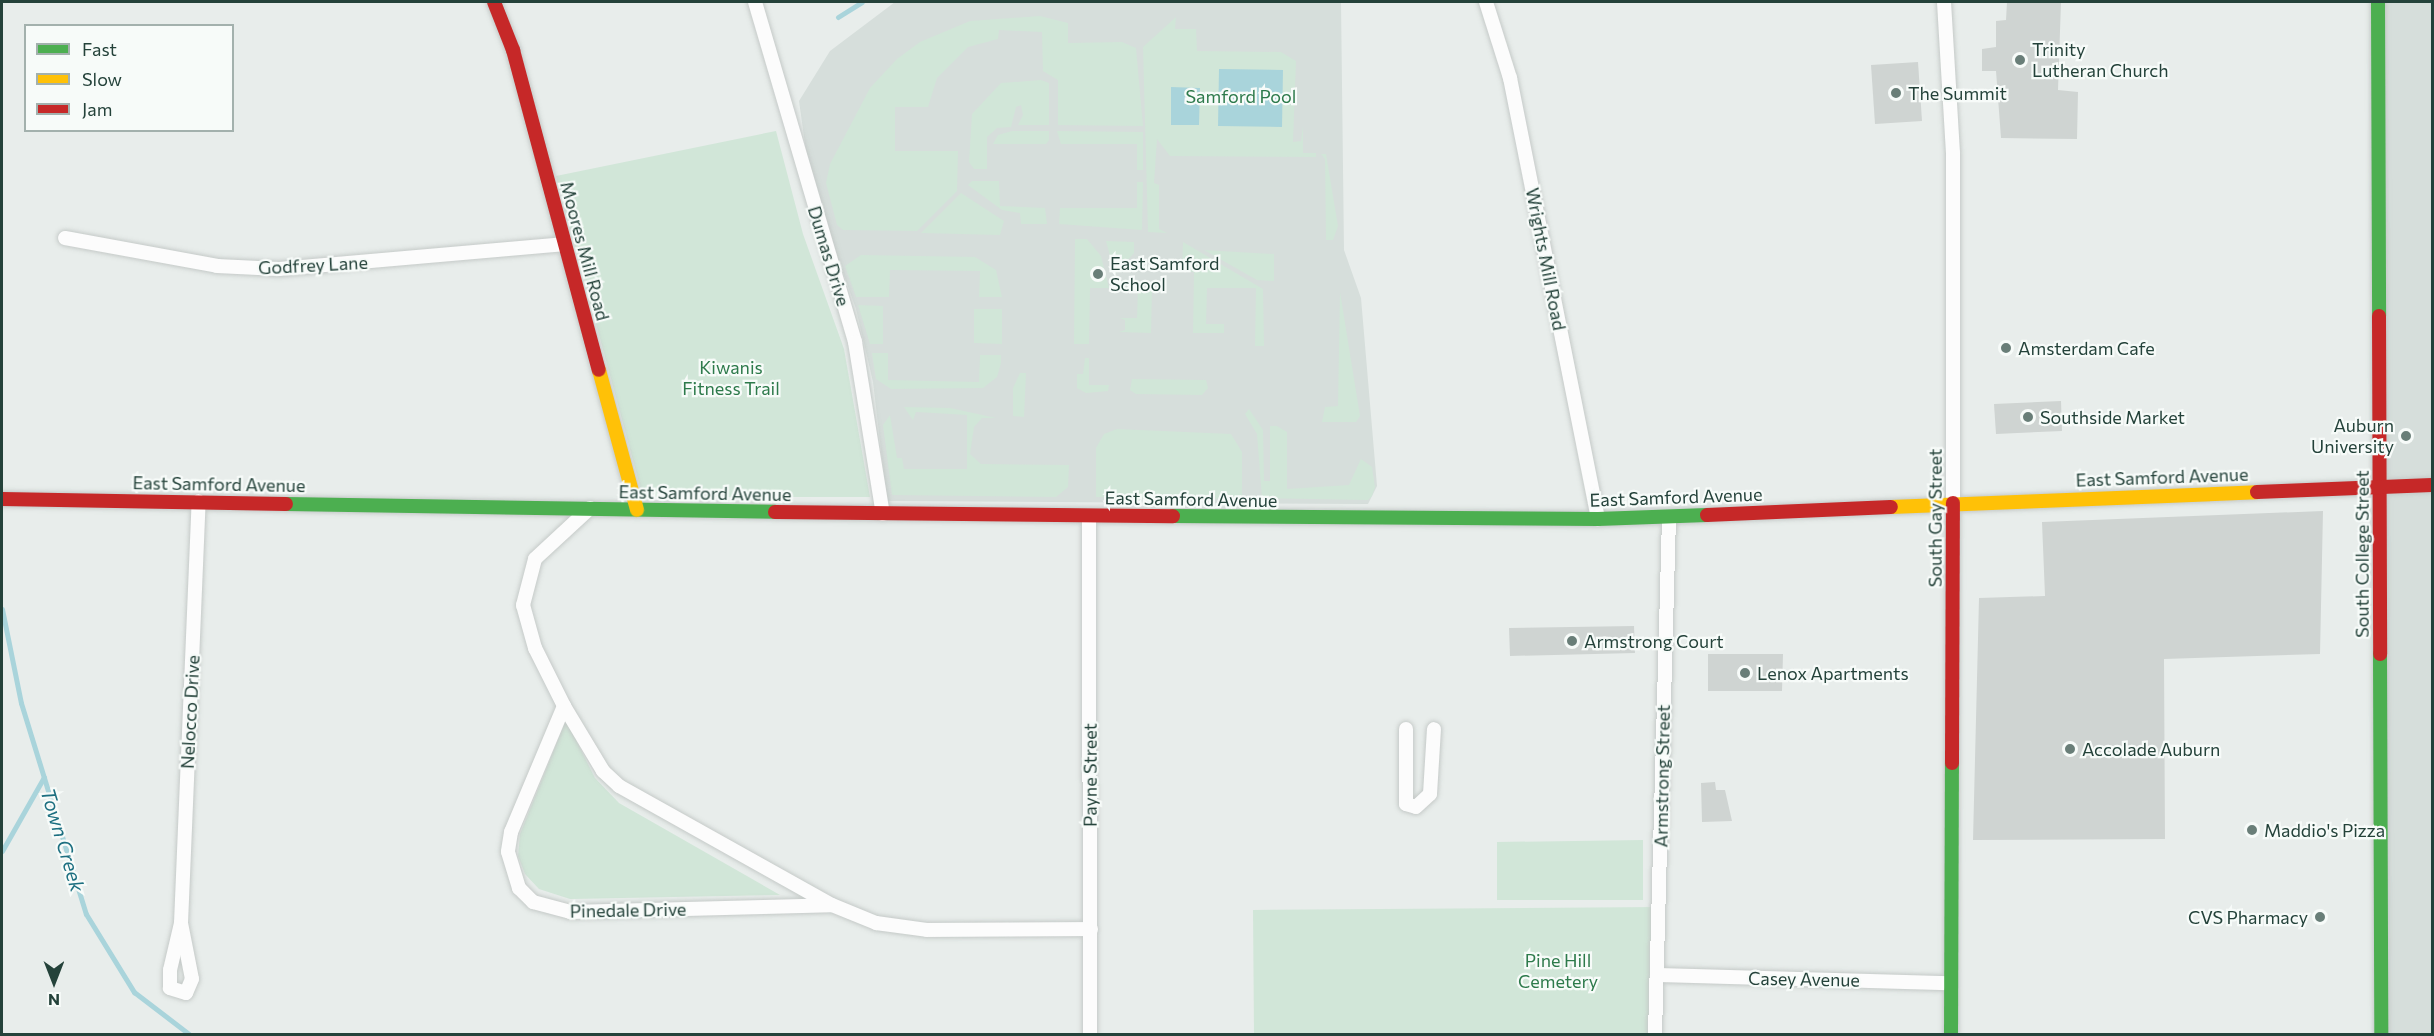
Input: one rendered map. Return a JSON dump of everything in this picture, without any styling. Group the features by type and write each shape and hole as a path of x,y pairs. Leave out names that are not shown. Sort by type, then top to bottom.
{"street":[{"name":"Moores Mill Road","path":"494,2 513,51 563,244 637,510"},
{"name":"Dumas Drive","path":"755,2 855,342 883,514"},
{"name":"Wrights Mill Road","path":"1486,2 1510,78 1598,519"},
{"name":"South Gay Street","path":"1944,2 1953,153 1951,1035"},
{"name":"South College Street","path":"2378,2 2381,1035"},
{"name":"Godfrey Lane","path":"65,238 196,263 279,269 563,244"},
{"name":"East Samford Avenue","path":"2,499 883,514 1598,519 1669,518 1953,503 2433,485"},
{"name":"Nelocco Drive","path":"181,923 200,501"},
{"name":"Pinedale Drive","path":"590,508 535,560 523,605 535,648 564,706 603,771 619,786 832,905 876,923 907,928 1090,929"},
{"name":"Payne Street","path":"1089,516 1090,1035"},
{"name":"Armstrong Street","path":"1655,1035 1669,518"},
{"name":"Pinedale Drive","path":"564,706 511,832 508,852 519,888 533,902 570,912 832,905"},
{"path":"1406,729 1407,804 1416,807 1424,805 1430,794 1434,729"},
{"name":"Casey Avenue","path":"1657,975 1951,982"}],"shaded area":[{"name":"East Samford School","path":"895,2 1341,2 1344,250 1361,298 1377,486 1368,504 887,501 873,382 856,309 810,179 799,101 830,51"},
{"name":"Auburn University","path":"2379,2 2432,2 2432,1034 2383,1034"}],"green space":[{"path":"1040,16 1068,23 1068,43 1122,42 1136,48 1143,126 1058,125 1058,80 1043,71 1042,32 999,30 998,39 968,47 937,78 928,107 895,107 895,151 958,151 957,191 917,231 843,230 837,225 826,183 830,164 870,88 897,59 920,42 970,21"},
{"name":"Samford Pool","path":"1176,17 1175,29 1196,29 1197,51 1281,52 1296,61 1293,142 1301,141 1303,126 1303,153 1316,153 1316,157 1170,156 1157,139 1154,183 1159,185 1159,229 1167,233 1148,232 1143,47"},
{"path":"1041,80 1049,83 1049,125 1018,125 1023,115 1021,105 1016,107 1011,127 997,128 987,137 987,169 974,169 969,162 972,114 1001,83"},
{"name":"Kiwanis Fitness Trail","path":"776,131 803,234 844,349 870,497 643,497 556,176"},
{"path":"1012,131 1049,131 1049,140 1046,144 993,144 998,135"},
{"path":"1057,131 1143,132 1143,170 1137,170 1137,144 1061,144"},
{"path":"1321,154 1326,154 1338,226 1333,240 1326,240 1325,159"},
{"path":"972,181 999,181 1000,206 1045,208 1047,224 1021,224 1020,213 1002,210 968,185"},
{"path":"1137,182 1143,182 1142,230 1059,224 1060,208 1137,208"},
{"path":"961,193 1004,221 1000,235 921,233"},
{"path":"1075,239 1087,239 1101,256 1109,288 1090,288 1089,344 1074,344"},
{"path":"1106,241 1134,242 1134,253 1115,274"},
{"path":"1183,242 1263,289 1264,346 1255,346 1256,288 1207,288 1206,324 1224,324 1224,333 1193,333 1194,272 1182,271"},
{"path":"1204,250 1274,254 1274,281 1257,280"},
{"path":"861,255 975,257 996,270 1002,297 979,297 980,271 890,270 889,297 856,297 845,266"},
{"path":"1138,288 1152,289 1151,333 1119,332 1125,330 1125,320 1120,318 1137,318"},
{"path":"1340,292 1360,416 1356,422 1322,422 1325,407 1338,406"},
{"path":"858,305 883,306 883,344 870,344"},
{"path":"974,309 1002,309 1002,344 974,343"},
{"path":"872,353 888,353 888,380 979,382 980,355 1001,355 1001,363 997,377 983,388 891,389 876,379"},
{"path":"1085,358 1089,358 1089,385 1109,385 1108,391 1086,393 1077,388 1077,374 1083,374"},
{"path":"1020,373 1026,373 1024,417 1013,416 1013,388"},
{"path":"1132,379 1206,380 1208,388 1202,395 1136,394 1130,390"},
{"path":"904,407 950,408 996,418 982,418 974,427 970,454 981,464 1069,465 1068,487 1056,497 892,495 883,425 890,415 897,458 902,458 904,469 967,469 967,415 916,412 913,420"},
{"path":"1249,409 1263,430 1264,481 1270,481 1270,426 1277,426 1287,432 1287,489 1349,485 1361,459 1372,467 1375,487 1372,496 1368,500 1262,498 1257,434 1245,414"},
{"path":"1117,429 1231,434 1242,452 1242,499 1096,497 1096,448 1104,434"},
{"path":"566,720 595,778 619,803 780,895 570,899 539,889 525,874 518,856 520,834"},
{"path":"1643,840 1643,900 1497,900 1497,842"},
{"name":"Pine Hill Cemetery","path":"1659,907 1655,1034 1254,1034 1253,910"}],"water":[{"path":"1219,69 1283,70 1282,127 1218,126"},
{"path":"1171,87 1200,88 1199,125 1171,125"}],"building":[{"name":"Trinity Lutheran Church","path":"2007,2 2061,2 2058,90 2078,92 2077,139 2001,138 1996,71 1982,71 1982,49 1996,47 1996,21 2006,20"},
{"name":"The Summit","path":"1918,62 1922,121 1875,124 1871,65"},
{"name":"Southside Market","path":"2061,401 2062,431 1996,434 1994,404"},
{"name":"Accolade Auburn","path":"2323,511 2320,654 2164,659 2165,839 1973,840 1979,598 2045,596 2042,522"},
{"name":"Armstrong Court","path":"1634,626 1635,653 1510,656 1509,628"},
{"name":"Lenox Apartments","path":"1708,654 1783,654 1782,691 1708,691"},
{"path":"1715,782 1716,790 1725,790 1732,821 1702,822 1701,783"}],"waterway":[{"path":"838,17 862,2"},
{"name":"Town Creek","path":"2,609 21,703 86,914 134,992 189,1034"},
{"path":"2,851 44,777"}],"traffic: fast":[{"path":"2378,2 2379,316"},
{"path":"286,504 775,512"},
{"path":"1173,516 1598,519 1707,515"},
{"path":"2380,654 2381,1034"},
{"path":"1951,1034 1952,763"}],"traffic: slow":[{"path":"599,370 637,510"},
{"path":"1891,507 2257,492"}],"traffic: jam":[{"path":"494,2 513,50 599,370"},
{"path":"2379,316 2380,654"},
{"path":"2257,492 2432,485"},
{"path":"2,499 286,504"},
{"path":"1952,763 1953,503"},
{"path":"1707,515 1891,507"},
{"path":"775,512 1173,516"}],"place":[{"name":"Trinity Lutheran Church","path":"2020,60"},
{"name":"The Summit","path":"1896,93"},
{"name":"East Samford School","path":"1098,274"},
{"name":"Amsterdam Cafe","path":"2006,348"},
{"name":"Southside Market","path":"2028,417"},
{"name":"Auburn University","path":"2406,436"},
{"name":"Armstrong Court","path":"1572,641"},
{"name":"Lenox Apartments","path":"1745,673"},
{"name":"Accolade Auburn","path":"2070,749"},
{"name":"Maddio's Pizza","path":"2252,830"},
{"name":"CVS Pharmacy","path":"2320,917"}]}
